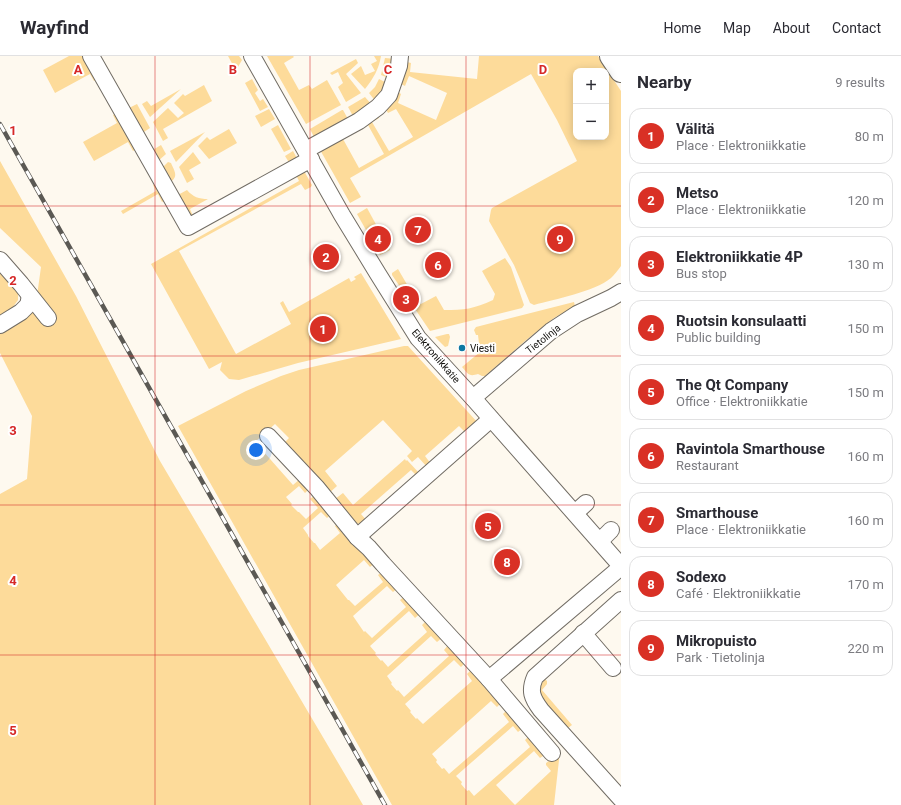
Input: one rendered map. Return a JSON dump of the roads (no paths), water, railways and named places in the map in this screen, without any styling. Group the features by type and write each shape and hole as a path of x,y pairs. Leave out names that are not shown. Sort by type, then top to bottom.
{"highway":[{"path":"611,56 621,71"},
{"path":"614,56 621,65"}],"street":[{"path":"91,56 188,227 308,155 378,107 389,95 399,66 400,56"},
{"name":"Elektroniikkatie","path":"252,56 339,209 418,338 491,419 606,536 621,566"},
{"path":"0,260 22,284 48,318"},
{"name":"Tietolinja","path":"473,398 551,331 577,314 621,292"},
{"path":"0,325 21,312 28,305 30,296"},
{"path":"357,536 491,419"},
{"path":"268,436 317,488 357,536 489,679 552,753"},
{"path":"489,679 621,566"},
{"path":"618,608 583,633 535,677 532,685 532,692 534,700 541,710 621,799"},
{"path":"583,633 605,653 613,668"}],"railway":[{"path":"0,124 385,805"}],"place":[{"name":"Smarthouse","path":"418,230"},
{"name":"Ruotsin konsulaatti","path":"378,239"},
{"name":"Mikropuisto","path":"560,239"},
{"name":"Metso","path":"326,257"},
{"name":"Ravintola Smarthouse","path":"438,265"},
{"name":"Elektroniikkatie 4P","path":"406,299"},
{"name":"Välitä","path":"323,329"},
{"name":"Viesti","path":"462,348"},
{"name":"The Qt Company","path":"488,526"},
{"name":"Sodexo","path":"507,562"}]}
